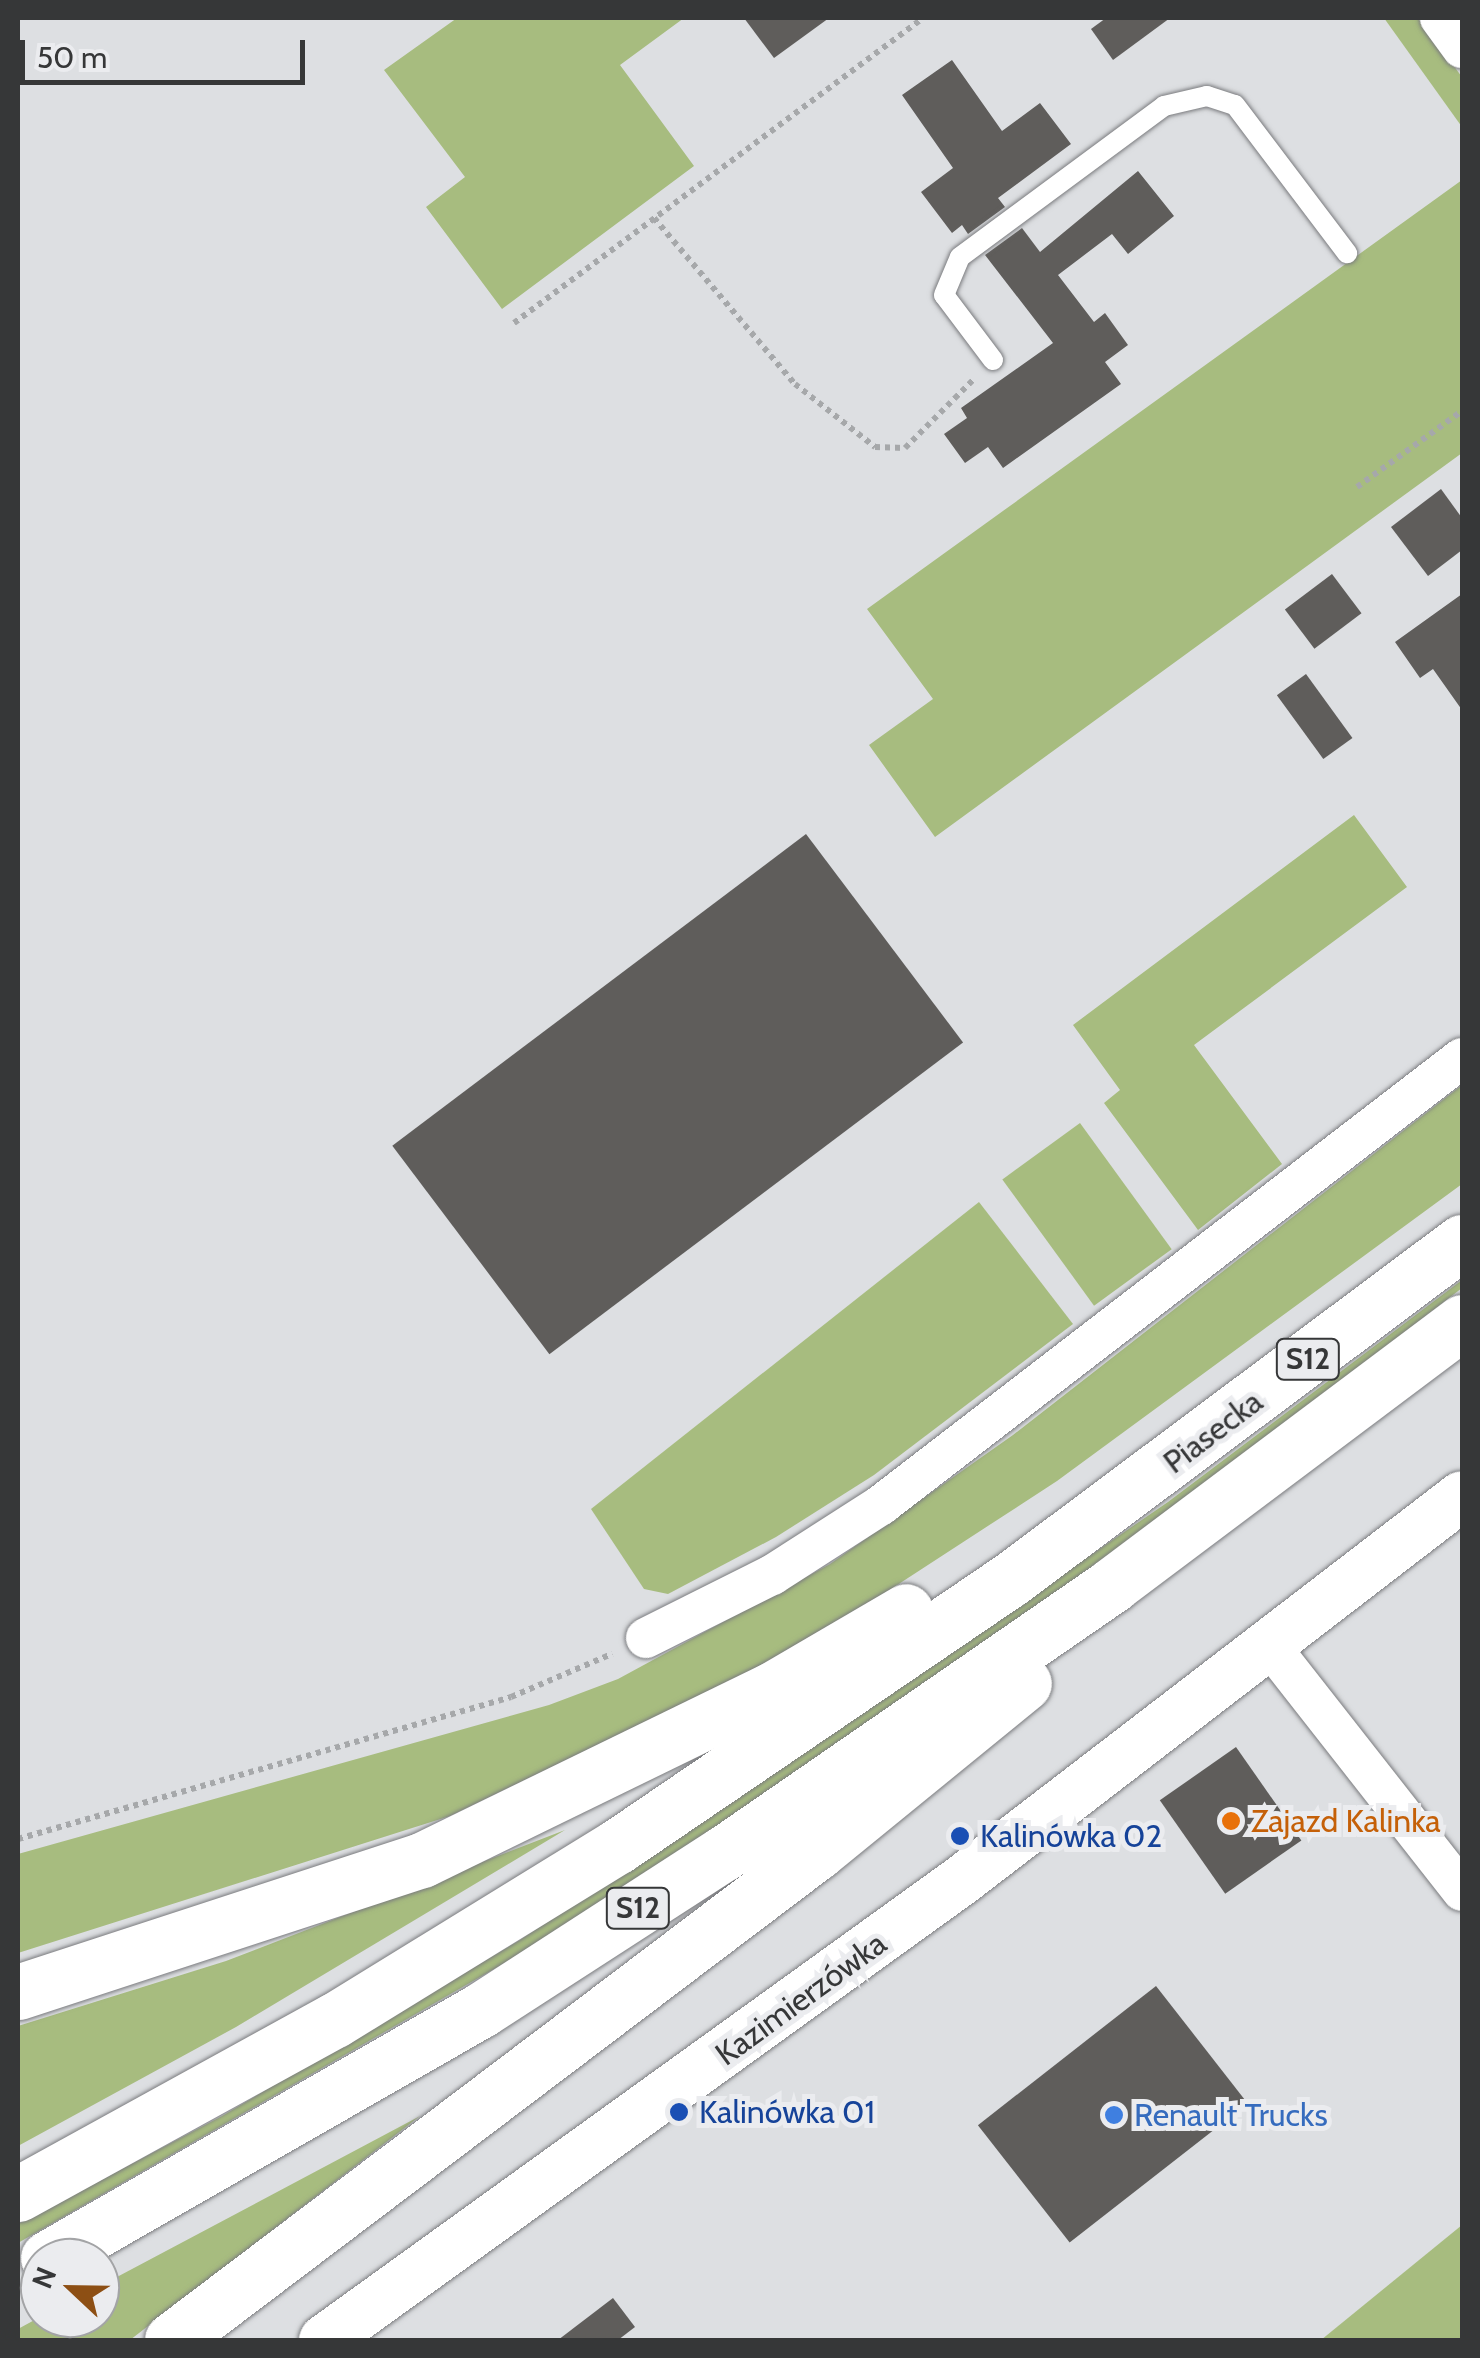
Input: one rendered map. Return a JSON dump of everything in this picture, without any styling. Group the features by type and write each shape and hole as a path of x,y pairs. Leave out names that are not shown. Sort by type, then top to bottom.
{"highway":[{"name":"Piasecka","path":"1154,1476 1462,1242"},
{"name":"Piasecka","path":"1202,1518 1462,1322"},
{"path":"18,1992 422,1860 770,1690 1154,1476"},
{"name":"S12","path":"18,2194 335,2020 618,1846 1154,1476"},
{"path":"172,2340 817,1852 998,1708 1202,1518"},
{"name":"S12","path":"83,2238 481,2010 724,1852 1202,1518"}],"street":[{"path":"1440,18 1462,48"},
{"path":"646,1638 772,1575 881,1506 1462,1058"},
{"name":"Kazimierzówka","path":"324,2340 800,1999 1270,1646 1462,1496"},
{"path":"1270,1646 1462,1891"}],"lane":[{"path":"993,360 944,295 960,256 1164,106 1206,96 1235,105 1347,253"}],"path":[{"path":"514,323 923,18"},
{"path":"654,218 794,384 875,448 905,448 993,360"},
{"path":"1357,487 1462,411"},
{"path":"18,1839 510,1698 646,1638"}],"green space":[{"path":"457,18 684,18 620,65 694,166 502,309 426,207 465,177 384,70"},
{"path":"1384,18 1418,18 1462,77 1462,127"},
{"path":"1462,180 1462,453 935,837 869,745 933,699 867,609"},
{"path":"1354,815 1407,887 1194,1045 1282,1164 1198,1230 1104,1103 1120,1090 1073,1025"},
{"path":"1462,1085 1462,1184 1057,1481 805,1645 450,1816 18,1953 18,1854 549,1705 618,1679 830,1564 1013,1435"},
{"path":"1080,1123 1172,1249 1094,1306 1002,1179"},
{"path":"979,1202 1073,1324 874,1475 776,1537 668,1594 644,1589 591,1509"},
{"path":"1462,1280 1462,1288 1171,1511 796,1774 527,1950 27,2238 20,2238 18,2243 18,2224 222,2116 520,1940 792,1760 1168,1502"},
{"path":"565,1830 236,2027 18,2146 18,2026 226,1961"},
{"path":"420,2116 130,2340 18,2340 20,2328 20,2338 120,2338 120,2275"},
{"path":"1462,2225 1462,2340 1321,2340"}],"building":[{"path":"744,18 829,18 774,58"},
{"path":"1106,18 1170,18 1113,60 1091,29"},
{"path":"952,60 1002,131 1040,103 1071,144 998,198 1005,207 968,234 962,225 952,233 921,192 953,168 902,95"},
{"path":"1138,171 1174,216 1128,254 1112,234 1058,275 1094,322 1105,313 1128,345 1105,362 1121,384 1003,468 988,447 965,463 944,434 967,418 961,408 1053,343 985,255 1022,228 1040,252"},
{"path":"1441,489 1462,518 1462,550 1428,576 1391,527"},
{"path":"1332,574 1361,613 1314,649 1285,610"},
{"path":"1462,594 1462,710 1433,669 1420,678 1395,642"},
{"path":"1306,674 1352,738 1323,759 1277,695"},
{"path":"806,834 963,1042 549,1354 392,1146"},
{"name":"Zajazd Kalinka","path":"1236,1747 1301,1840 1225,1894 1160,1800"},
{"name":"Renault Trucks","path":"1156,1986 1248,2103 1070,2243 978,2125"},
{"path":"613,2298 635,2327 618,2340 558,2340"}],"place":[{"name":"Zajazd Kalinka","path":"1231,1821"},
{"name":"Kalinówka 02","path":"960,1836"},
{"name":"Kalinówka 01","path":"679,2112"},
{"name":"Renault Trucks","path":"1114,2115"}]}
